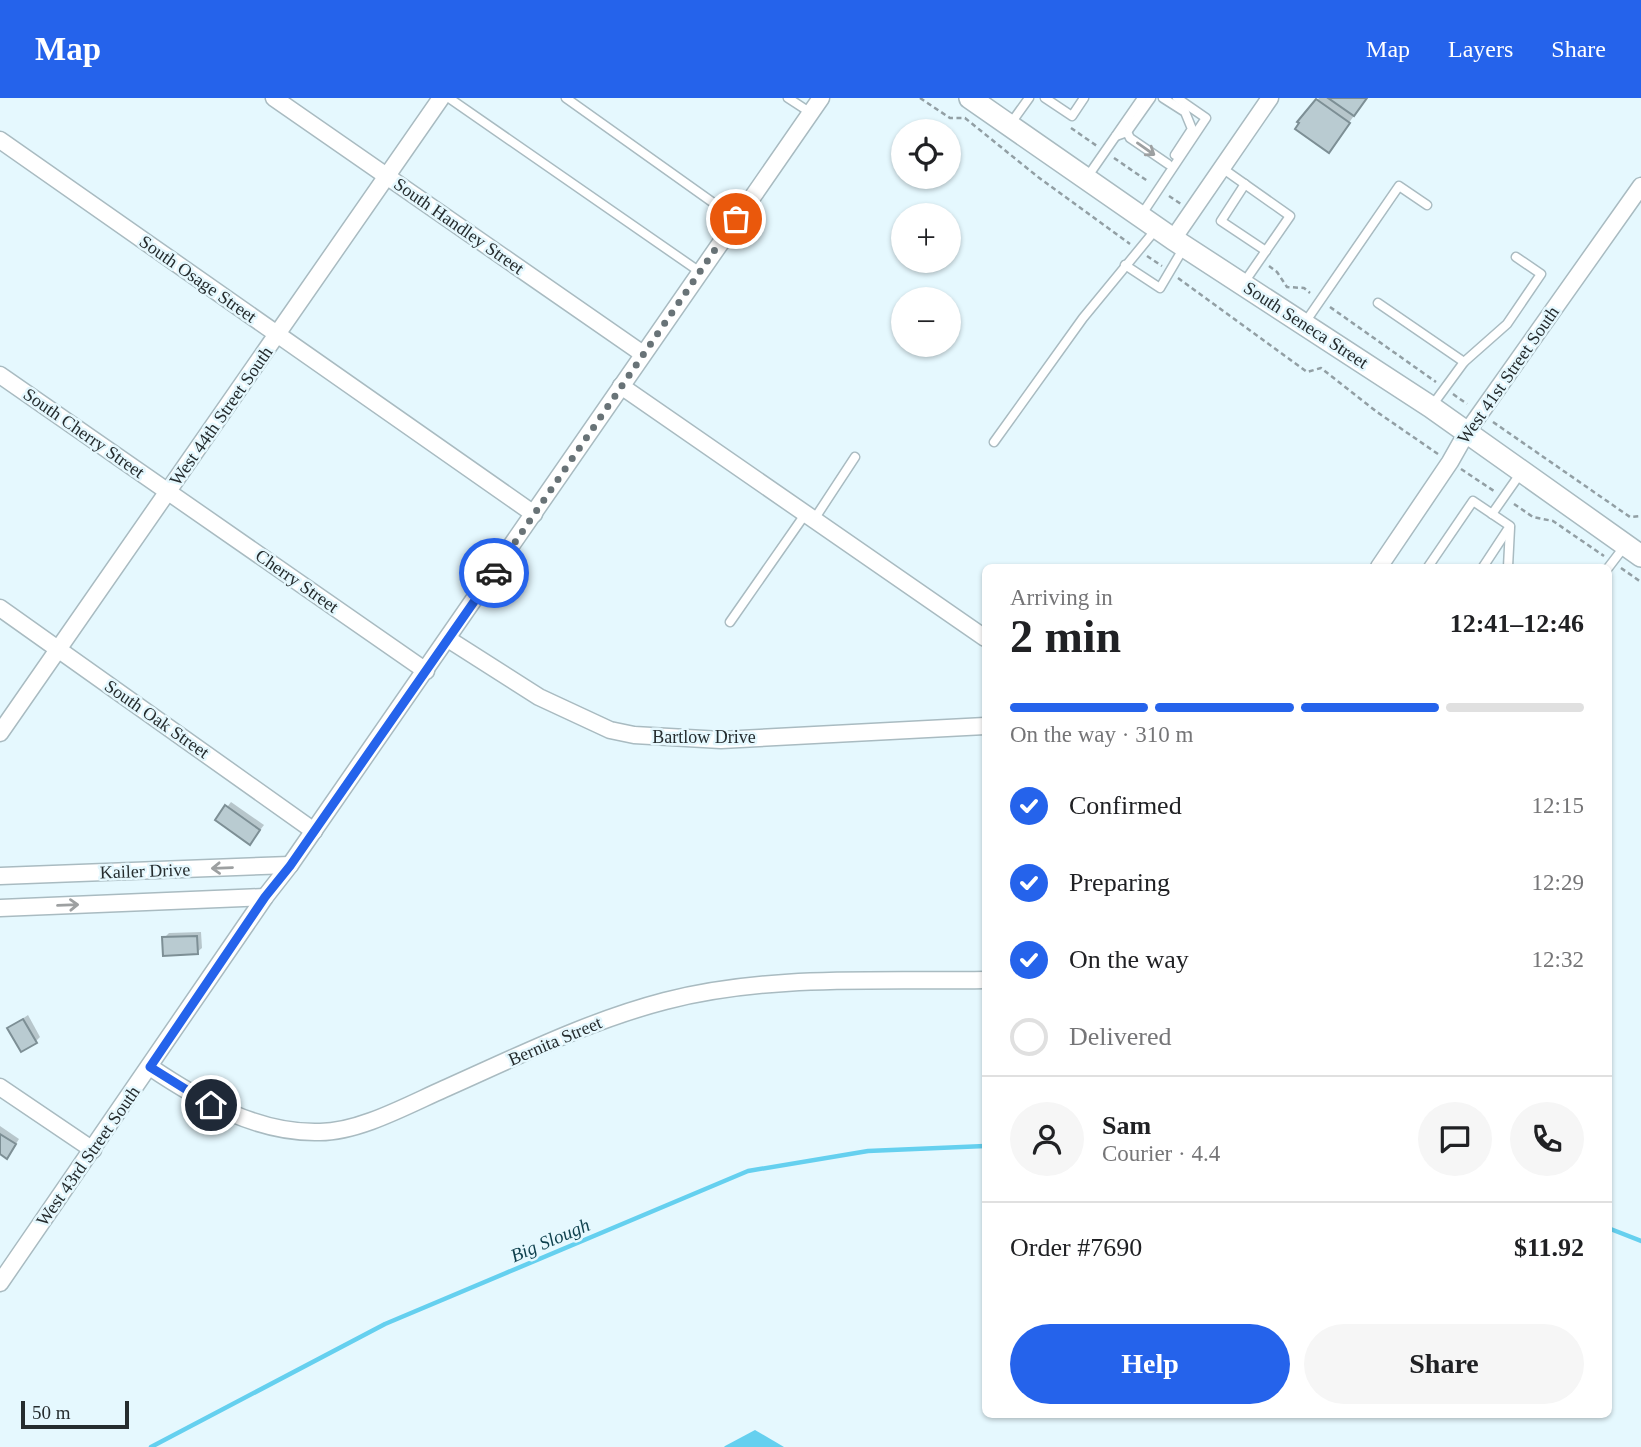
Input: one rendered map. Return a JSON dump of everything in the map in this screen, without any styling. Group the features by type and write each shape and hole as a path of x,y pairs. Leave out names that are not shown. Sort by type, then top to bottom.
{"street":[{"name":"South Handley Street","path":"274,98 643,354"},
{"name":"West 44th Street South","path":"0,733 441,98"},
{"name":"West 43rd Street South","path":"0,1283 821,98"},
{"path":"1164,233 1191,212 1270,98"},
{"name":"South Seneca Street","path":"972,99 1164,233 1432,407 1636,548"},
{"name":"South Osage Street","path":"0,141 534,514"},
{"name":"West 41st Street South","path":"1381,564 1450,462 1466,432 1641,186"},
{"name":"South Cherry Street","path":"0,375 168,491"},
{"path":"621,386 982,636"},
{"name":"Cherry Street","path":"168,491 426,671"},
{"name":"South Oak Street","path":"0,608 314,831"},
{"name":"Bartlow Drive","path":"448,639 547,701 610,730 634,736 721,740 982,726"},
{"name":"Kailer Drive","path":"0,876 290,866"},
{"name":"Kailer Drive","path":"0,908 265,897"},
{"name":"Bernita Street","path":"150,1067 211,1105 286,1129 320,1132 364,1122 603,1020 714,990 790,983 982,980"},
{"path":"0,1087 93,1150"}],"lane":[{"path":"449,98 700,272"},
{"path":"566,98 736,219"},
{"path":"788,98 811,113"},
{"path":"1009,126 1029,98"},
{"path":"1045,98 1072,116 1084,98"},
{"path":"1086,179 1142,98"},
{"path":"1115,137 1127,132 1151,98"},
{"path":"1125,265 1160,288 1170,272 1159,189 1192,129 1185,112 1163,98"},
{"path":"1169,169 1206,118 1177,98"},
{"path":"1127,132 1130,138 1169,169"},
{"path":"1222,168 1290,216 1243,284"},
{"path":"1245,184 1221,221 1266,251"},
{"path":"1304,324 1399,186 1427,205"},
{"path":"994,442 1083,318 1125,265 1139,249 1164,233"},
{"path":"1432,407 1464,362 1507,324 1541,274 1516,257"},
{"path":"1378,303 1464,362"},
{"path":"730,622 855,457"},
{"path":"1492,514 1522,471"},
{"path":"1429,564 1473,501 1510,526"},
{"path":"1485,564 1510,526"},
{"path":"1508,564 1510,526"},
{"path":"1612,564 1636,548"}],"path":[{"path":"920,98 950,118 965,118 1038,177 1307,372 1321,368 1377,412 1450,462 1534,517 1553,521 1609,564"},
{"path":"1071,128 1191,212"},
{"path":"1260,260 1277,272 1287,287 1304,288 1630,517 1641,516"},
{"path":"1612,566 1641,582"}],"water":[{"path":"755,1430 784,1447 724,1447 725,1446"}],"building":[{"path":"1328,98 1367,98 1354,116"},
{"path":"1316,99 1350,123 1329,153 1295,129 1299,123 1297,122"},
{"path":"225,805 260,830 250,845 215,820"},
{"path":"197,936 198,954 163,956 162,937"},
{"path":"23,1019 37,1043 21,1052 7,1028"},
{"path":"0,1134 16,1144 7,1159 0,1154"}],"waterway":[{"name":"Big Slough","path":"151,1447 385,1324 748,1171 868,1151 982,1146"},
{"name":"Big Slough","path":"1612,1230 1641,1241"}],"way so far":[{"path":"494,573 736,219"}],"route":[{"path":"211,1105 150,1067 265,897 290,866 494,573"}]}
